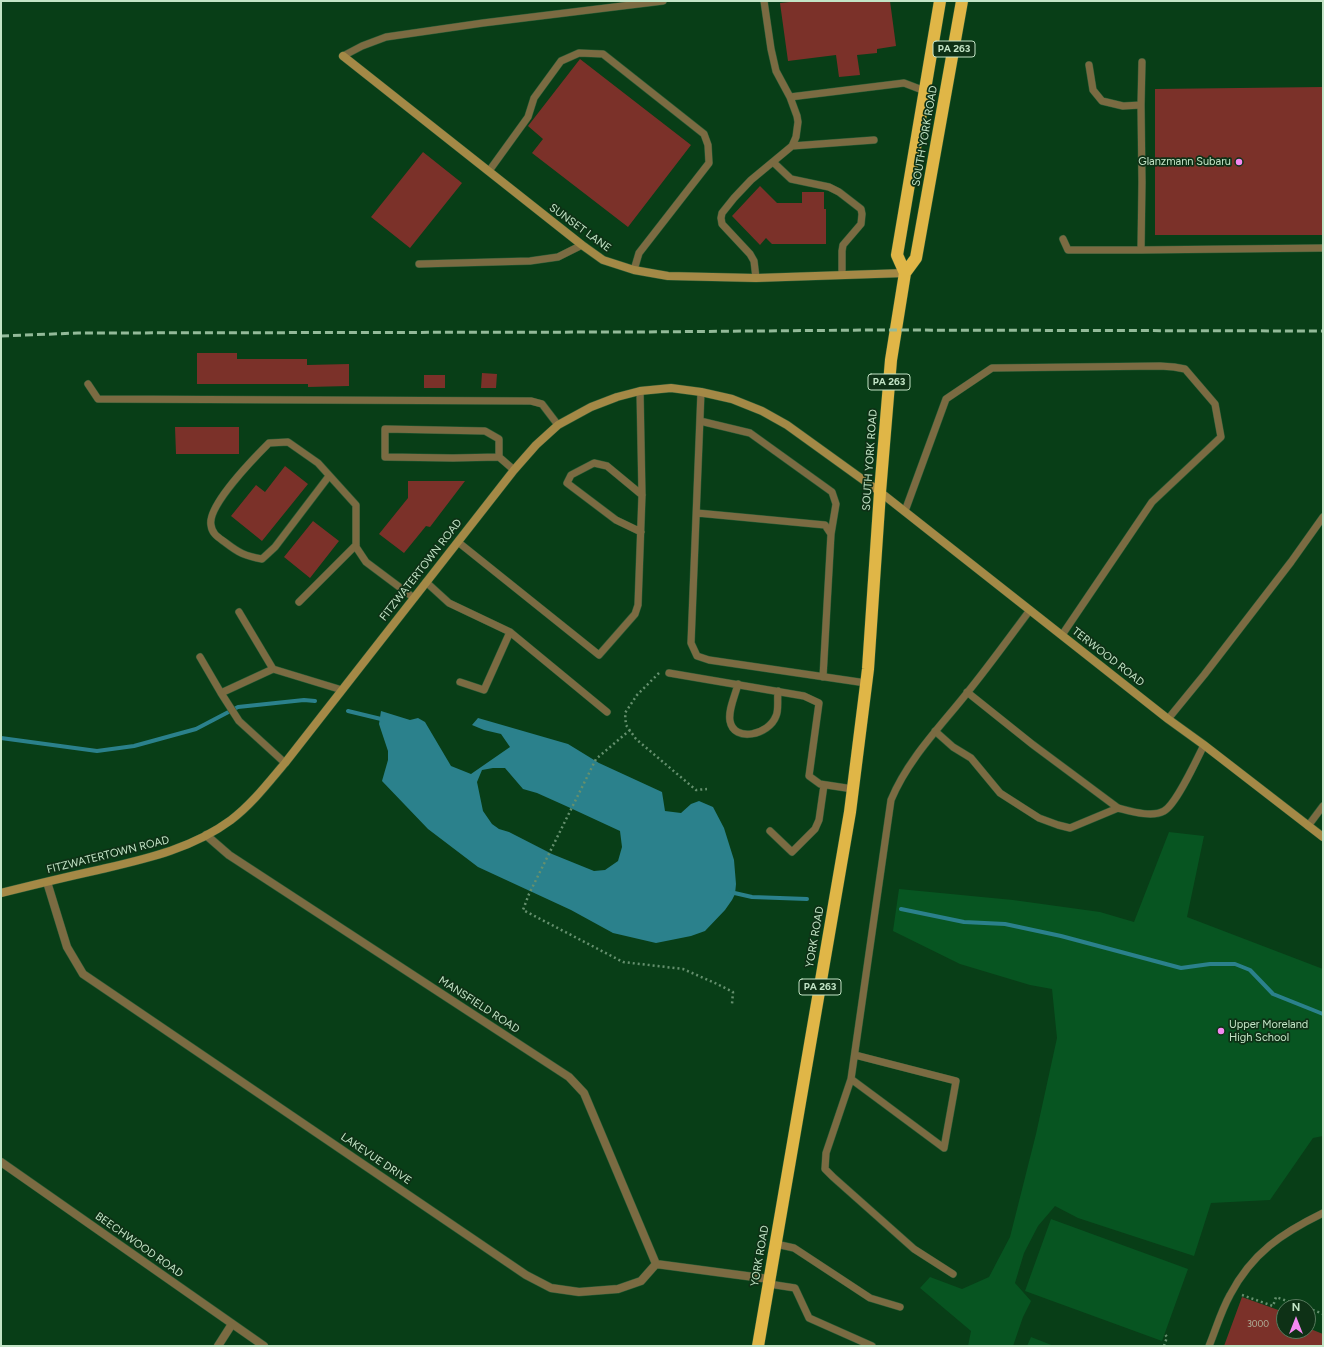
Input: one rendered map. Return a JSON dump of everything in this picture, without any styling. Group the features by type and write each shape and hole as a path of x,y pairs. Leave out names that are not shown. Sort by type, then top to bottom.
{"highway":[{"name":"SOUTH YORK ROAD","path":"905,273 897,255 940,1"},
{"name":"SOUTH YORK ROAD","path":"871,626 891,360 905,273 916,258 962,1"},
{"name":"YORK ROAD","path":"758,1346 853,789 866,683 871,626"}],"street":[{"name":"SUNSET LANE","path":"343,56 603,260 634,270 668,276 756,278 905,273"},
{"name":"FITZWATERTOWN ROAD","path":"1,893 152,858 185,846 230,821 265,788 514,470 536,445 558,425 591,407 617,397 640,391 671,388 701,392 732,399 762,411 787,425 880,492"},
{"name":"TERWOOD ROAD","path":"880,492 1168,719 1323,837"},
{"name":"MANSFIELD ROAD","path":"206,835 229,855 570,1077 584,1093 656,1264"},
{"name":"LAKEVUE DRIVE","path":"48,882 66,947 83,974 526,1275 551,1288 579,1292 618,1289 641,1281 656,1264"},
{"name":"BEECHWOOD ROAD","path":"1,1162 264,1346"},
{"path":"656,1264 769,1282"},
{"path":"218,1346 232,1324"}],"lane":[{"path":"343,56 362,46 386,37 483,23 663,1"},
{"path":"756,278 754,261 750,254 722,224 720,218 722,213 734,198 751,180 792,146 796,136 798,122 797,116 790,97 776,71 771,49 764,1"},
{"path":"489,171 528,117 534,98 561,61 579,53 603,54 704,134 708,145 709,163 639,253 634,270"},
{"path":"1141,250 1142,62"},
{"path":"1089,65 1093,90 1102,101 1123,106 1141,105"},
{"path":"790,97 892,83 904,83 924,90"},
{"path":"792,146 874,140"},
{"path":"773,162 791,179 829,187 860,209 862,214 860,224 843,245 842,275"},
{"path":"1063,239 1068,250 1323,248"},
{"path":"419,264 530,261 558,257 582,245"},
{"path":"905,511 946,400 992,368 1160,366 1185,369 1215,404 1221,438 1152,502 1062,635"},
{"path":"88,384 98,398 531,401 542,404 558,425"},
{"path":"458,542 599,655 634,614 638,605 642,495 640,391"},
{"path":"701,392 692,643 697,656 709,660 866,683"},
{"path":"700,421 750,433 832,492 836,504 831,534 823,676"},
{"path":"499,457 499,439 485,431 384,429 384,457 499,457 514,470"},
{"path":"329,476 275,547 262,559 245,556 214,534 210,523 215,508 247,465 269,442 288,442 318,464 356,505 356,546 366,562 414,598"},
{"path":"641,532 616,520 567,483 571,475 594,463 607,466 642,495"},
{"path":"697,513 825,525 831,534"},
{"path":"1168,719 1204,675 1291,562 1323,517"},
{"path":"299,602 356,546"},
{"path":"426,582 448,603 510,632 606,712"},
{"path":"953,1274 914,1249 833,1177 825,1169 826,1153 851,1079 856,1055 891,800 899,781 935,731 1030,610"},
{"path":"239,612 273,669 342,690"},
{"path":"460,682 484,690 510,632"},
{"path":"200,657 239,721 285,763"},
{"path":"223,696 273,669"},
{"path":"669,673 804,696 819,703 809,776 820,784 853,789"},
{"path":"738,684 730,711 730,722 735,731 745,734 757,734 769,728 776,716 778,691"},
{"path":"967,692 1032,744 1118,808 1133,812 1153,814 1164,811 1174,801 1204,745"},
{"path":"935,731 953,747 971,758 1000,793 1039,818 1070,828 1118,808"},
{"path":"770,831 792,852 815,829 820,820 824,785"},
{"path":"1308,826 1323,806"},
{"path":"851,1079 944,1148 956,1081 856,1055"},
{"path":"1210,1346 1229,1296 1246,1268 1278,1238 1323,1213"},
{"path":"776,1244 794,1248 870,1298 900,1307"},
{"path":"769,1282 795,1288 809,1318 872,1346"}],"path":[{"path":"669,673 661,671 637,695 625,713 626,725 636,739 696,790 707,789"},
{"path":"630,730 596,759 529,894 523,910 623,962 683,969 715,983 733,992 732,1004"},
{"path":"1242,1295 1273,1306 1276,1297 1282,1299"},
{"path":"1164,1333 1167,1337 1164,1346"}],"green space":[{"path":"1169,832 1204,836 1187,917 1323,969 1323,1136 1313,1138 1270,1200 1211,1203 1194,1256 1078,1218 1055,1206 1038,1226 1024,1253 1015,1283 1031,1301 1023,1317 1013,1346 968,1346 971,1331 920,1288 930,1277 962,1289 989,1277 1010,1237 1036,1134 1057,1038 1052,989 1030,985 960,964 893,931 899,889 1013,900 1100,912 1134,922"},
{"path":"1051,1219 1188,1269 1162,1341 1025,1291"},
{"path":"1031,1337 1054,1346 1027,1346"}],"water":[{"path":"381,711 410,720 418,718 425,722 451,766 471,774 510,747 501,734 484,730 472,725 478,718 568,744 599,763 662,792 665,811 681,813 691,804 699,801 713,807 724,828 734,860 736,884 735,894 725,910 705,931 691,936 656,943 613,933 571,910 478,867 428,829 382,781 388,760 388,751 379,724","holes":["505,768 523,789 537,793 620,831 622,847 618,861 605,870 594,871 552,854 509,832 499,829 492,824 483,811 477,782 482,770"]}],"building":[{"path":"799,1 890,1 896,46 877,49 877,53 857,55 860,75 839,77 836,55 788,61 780,3"},
{"path":"580,59 691,145 628,227 532,153 543,139 528,126"},
{"name":"Glanzmann Subaru","path":"1323,87 1323,235 1155,235 1155,89"},
{"path":"423,152 462,183 410,248 371,217"},
{"path":"760,186 777,203 802,203 802,192 824,192 824,209 826,209 826,244 772,244 766,238 760,245 732,216"},
{"path":"197,353 237,353 237,359 307,359 307,365 349,364 349,386 308,387 308,384 197,384"},
{"path":"482,373 497,374 496,388 481,388"},
{"path":"424,375 445,375 445,388 424,388"},
{"path":"175,427 239,427 239,454 176,454"},
{"path":"285,466 308,484 262,541 231,516 256,485 265,492"},
{"path":"408,481 465,481 430,527 426,526 404,553 379,534 408,498"},
{"path":"313,521 339,541 310,578 284,557"},
{"path":"1242,1297 1276,1309 1276,1339 1316,1339 1316,1331 1323,1334 1323,1346 1224,1346"}],"waterway":[{"path":"1,738 97,751 134,746 196,729 238,707 304,700 315,701"},
{"path":"348,711 381,719 383,721"},
{"path":"730,892 752,897 807,899"},
{"path":"901,909 964,922 1005,924 1061,936 1181,968 1210,964 1235,964 1250,970 1273,994 1323,1014"}],"railway":[{"path":"1,336 78,333 873,330 1323,331"}],"place":[{"name":"Glanzmann Subaru","path":"1239,162"},
{"name":"Upper Moreland High School","path":"1221,1031"}]}
